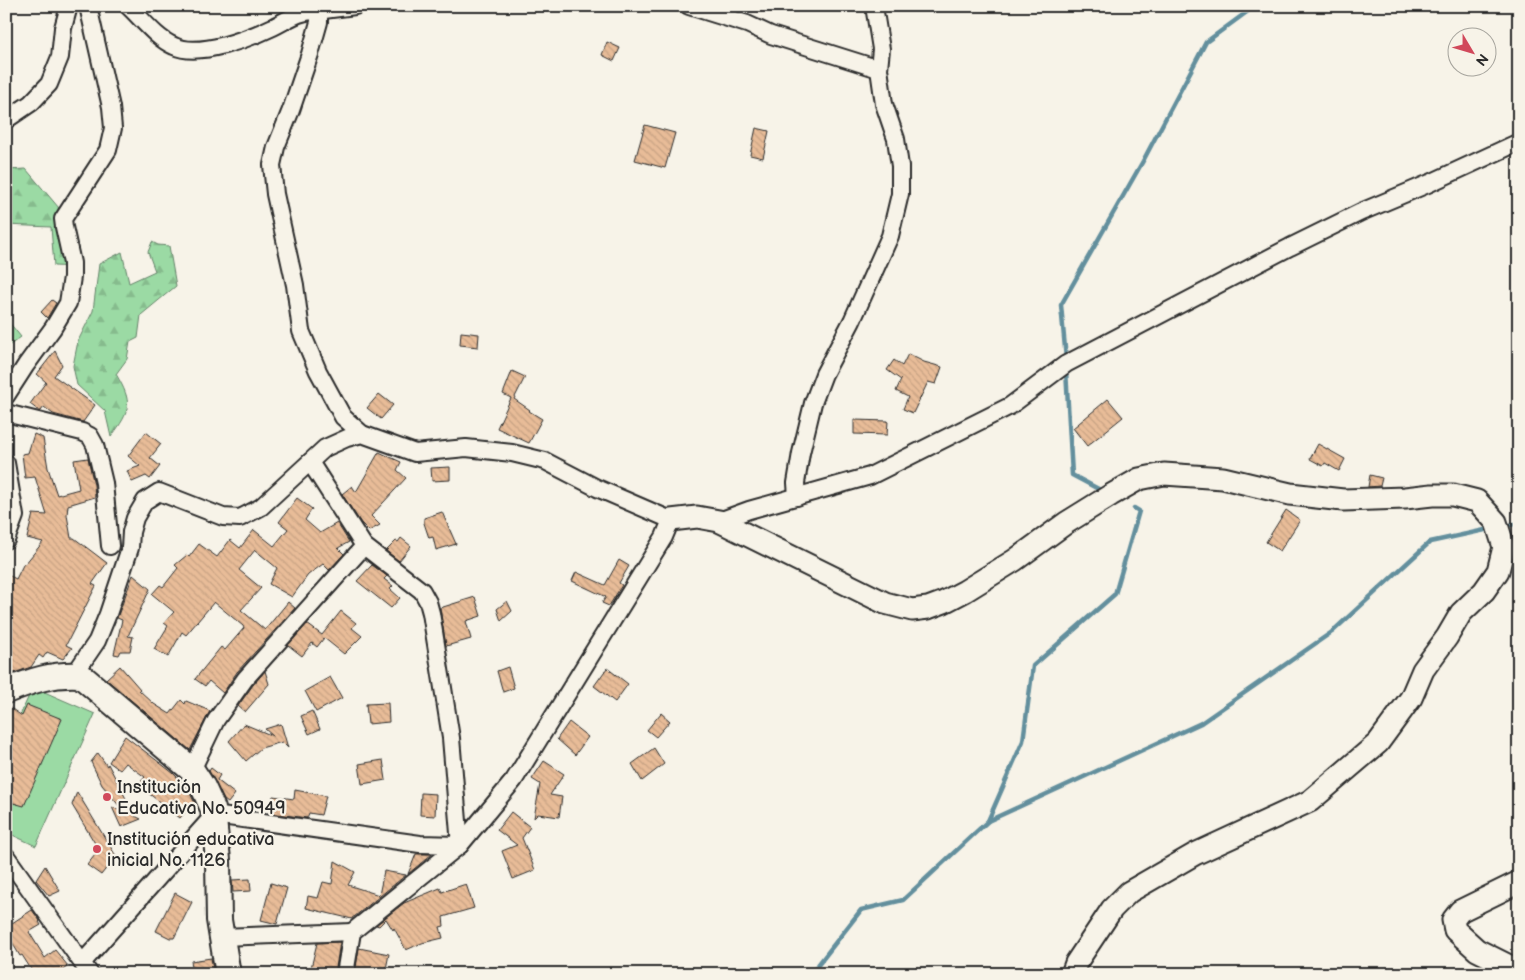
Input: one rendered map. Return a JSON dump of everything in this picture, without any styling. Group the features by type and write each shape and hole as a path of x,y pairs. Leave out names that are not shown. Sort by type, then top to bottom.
{"main road":[{"path":"6,691 51,675 80,675 192,770 210,802 214,815 218,860 219,920 228,974"}],"street":[{"path":"6,120 31,103 49,84 60,58 63,28 69,6"},
{"path":"6,396 68,303 72,263 63,219 108,150 113,128 111,108 88,6"},
{"path":"128,6 160,37 173,46 186,51 207,49 261,33 307,11 355,6"},
{"path":"689,6 747,24 771,35 879,69"},
{"path":"796,497 796,483 801,453 813,403 824,374 852,321 890,236 900,194 900,166 896,139 884,104 879,69 881,49 874,6"},
{"path":"316,11 319,16 319,22 310,54 276,147 272,165 276,194 295,285 301,331 318,371 344,417 362,434 416,453 466,448 512,452 546,462 597,488 671,520 697,517 719,521 885,603 912,610 928,608 952,599 1015,560 1066,523 1111,495 1139,479 1164,474 1224,478 1290,494 1343,500 1453,495 1477,500 1496,522 1504,547 1498,571 1484,591 1461,613 1423,670 1411,698 1378,743 1310,802 1195,854 1129,892 1112,909 1076,963 1072,974"},
{"path":"719,521 749,510 870,476 1010,406 1066,364 1290,247 1361,212 1519,142"},
{"path":"6,413 82,432 90,436 95,445 104,483 110,546"},
{"path":"80,675 81,663 97,641 108,614 130,548 131,532 145,501 159,492 223,518 240,518 261,507 325,448 347,438 362,434"},
{"path":"310,462 364,546 422,591 430,607 451,738 460,845"},
{"path":"6,463 15,516 6,540"},
{"path":"221,937 352,932 460,845 514,780 664,537 671,520"},
{"path":"192,770 216,720 245,679 364,546"},
{"path":"6,856 86,968 214,815 420,844 460,845"},
{"path":"1519,882 1460,911 1453,920 1455,930 1477,950 1519,971"},
{"path":"345,974 352,932"}],"green space":[{"path":"26,169 70,221 80,267 54,266 51,227 6,225 6,170"},
{"path":"152,242 158,245 169,246 176,286 141,315 138,338 130,342 127,359 116,374 125,392 127,406 123,420 111,437 105,411 77,385 73,366 78,341 93,311 99,264 122,252 129,283 155,271 148,252"},
{"path":"8,321 21,337 6,348 6,322"},
{"path":"33,687 95,714 36,846 6,832 6,746"}],"building":[{"path":"607,42 620,48 614,61 602,55"},
{"path":"645,125 675,133 665,168 635,160"},
{"path":"756,128 769,131 763,158 750,155"},
{"path":"52,300 56,303 47,318 41,312"},
{"path":"461,332 479,334 478,347 460,345"},
{"path":"55,351 62,365 54,376 95,405 83,422 53,414 44,407 39,411 30,404 46,382 37,374"},
{"path":"908,354 924,362 942,367 936,384 928,382 913,413 903,409 908,397 896,391 901,380 887,370 894,360 902,366"},
{"path":"512,371 525,377 514,399 542,419 529,443 497,428 511,398 503,394"},
{"path":"379,394 393,405 381,419 367,408"},
{"path":"1108,399 1123,417 1087,446 1073,428"},
{"path":"854,420 888,421 887,435 854,434"},
{"path":"146,432 161,444 150,458 160,466 150,479 146,476 132,482 127,471 140,466 128,456"},
{"path":"34,434 43,438 48,468 57,495 79,489 74,460 88,458 95,497 68,505 67,515 71,538 74,538 107,563 92,584 96,586 66,645 72,648 63,659 47,652 43,658 39,655 31,667 11,674 6,672 6,574 16,579 24,563 43,542 27,538 33,514 47,515 35,477 25,478 22,454 28,453"},
{"path":"1318,444 1345,459 1339,471 1325,463 1323,466 1310,459"},
{"path":"379,452 401,462 397,470 406,478 371,516 380,525 369,531 361,523 342,494 352,486 356,492"},
{"path":"450,467 450,480 432,481 431,468"},
{"path":"1370,475 1382,478 1380,486 1368,487"},
{"path":"297,498 312,509 305,520 320,533 337,523 349,542 338,548 344,554 329,570 323,564 308,575 292,597 269,584 277,568 255,550 239,570 261,588 241,610 265,630 288,602 295,608 237,672 223,693 209,681 205,686 195,679 221,647 225,650 244,628 243,626 214,602 186,635 182,632 168,657 154,649 168,626 164,623 174,612 152,594 160,585 163,587 178,568 175,565 187,555 189,557 199,544 217,557 230,540 240,548 254,530 274,546 288,529 279,522"},
{"path":"1286,510 1300,520 1280,551 1266,542"},
{"path":"442,512 456,544 436,550 433,537 429,538 424,518"},
{"path":"401,538 411,546 399,561 386,551"},
{"path":"619,560 629,566 619,583 622,585 609,606 602,603 606,597 572,581 576,572 605,585"},
{"path":"372,565 387,576 384,579 393,586 390,589 400,598 391,608 357,581"},
{"path":"133,575 150,589 128,636 133,637 130,651 121,651 119,655 114,654 122,620 117,618"},
{"path":"475,597 481,616 466,621 471,639 446,646 440,608"},
{"path":"507,601 512,611 501,621 497,609"},
{"path":"341,611 356,623 352,628 362,636 344,654 324,638 317,647 312,643 302,656 288,645 307,624 322,635"},
{"path":"120,666 139,690 154,704 170,714 181,700 185,704 186,701 210,711 190,750 106,679"},
{"path":"508,667 514,688 503,692 497,671"},
{"path":"607,668 628,684 615,702 594,686"},
{"path":"265,671 269,684 245,712 238,706"},
{"path":"330,677 342,698 316,712 305,691"},
{"path":"388,703 389,722 368,724 366,704"},
{"path":"6,705 22,716 27,705 62,719 24,806 6,801"},
{"path":"312,711 320,729 309,734 301,716"},
{"path":"661,713 670,721 656,737 647,730"},
{"path":"569,722 588,737 575,755 557,739"},
{"path":"244,724 273,736 265,729 281,724 288,748 282,742 261,748 246,761 229,741"},
{"path":"125,736 173,773 186,786 195,803 180,818 138,785 145,777 126,763 120,770 109,762"},
{"path":"654,748 664,764 642,781 632,764"},
{"path":"98,753 107,766 108,764 135,816 141,819 121,827 112,807 125,813 102,785 91,762"},
{"path":"383,760 386,780 362,784 359,764"},
{"path":"544,761 564,774 550,795 562,797 559,817 538,814 534,818 540,784 532,779"},
{"path":"211,768 220,775 217,780 235,794 228,803 224,800 209,771"},
{"path":"295,790 326,796 321,815 309,813 307,818 270,813 273,796 294,799"},
{"path":"77,792 116,856 101,875 87,865 99,850 72,805"},
{"path":"421,793 436,794 435,816 420,815"},
{"path":"511,812 530,827 522,838 535,870 513,879 502,851 517,845 497,830"},
{"path":"416,854 432,854 408,874"},
{"path":"335,861 355,872 348,885 379,895 384,871 406,875 352,919 306,908 308,896 318,898 323,882 332,884"},
{"path":"45,866 60,891 49,896 36,880"},
{"path":"250,879 251,891 233,892 232,880"},
{"path":"271,883 287,888 277,924 261,920"},
{"path":"466,884 474,908 443,917 444,926 440,927 443,938 422,943 406,950 394,928 393,930 386,919 379,926 376,925 404,903 440,888 442,892"},
{"path":"175,893 192,902 174,938 170,938 156,931"},
{"path":"32,910 41,925 29,932 45,958 55,950 68,966 58,974 34,974 22,955 20,956 6,932 6,927"},
{"path":"340,942 335,974 328,974 328,970 310,972 317,943"},
{"path":"359,948 389,954 385,974 355,974"},
{"path":"211,958 214,974 193,974 191,961"}],"waterway":[{"path":"1066,359 1061,305 1143,161 1206,42 1255,6"},
{"path":"1066,370 1072,475 1104,492"},
{"path":"988,821 1023,741 1033,666 1115,594 1139,511 1134,508"},
{"path":"1510,525 1519,523"},
{"path":"811,974 861,910 903,900 988,821 1201,723 1332,632 1430,542 1485,530"}],"place":[{"name":"Institución Educativa No. 50949","path":"107,797"},
{"name":"Institución educativa inicial No. 1126","path":"97,849"}]}
